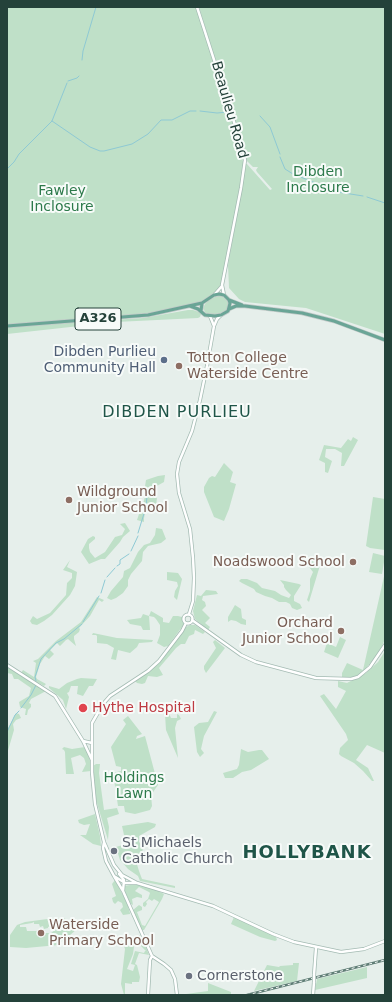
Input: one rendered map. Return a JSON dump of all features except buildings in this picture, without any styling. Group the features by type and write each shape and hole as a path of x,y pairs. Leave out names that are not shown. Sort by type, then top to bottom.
{"main road":[{"path":"201,311 202,302 214,294 224,295 229,300 245,306"},
{"path":"229,300 229,309"},
{"name":"A326","path":"7,326 148,315 202,302"},
{"path":"188,306 196,307 205,315 210,316 221,315 236,306 293,311 334,321 385,340"}],"street":[{"name":"Beaulieu Road","path":"197,7 235,126 244,160 241,188 222,285 224,295"},
{"path":"214,294 222,285"},
{"path":"186,623 183,618 185,615 189,614 193,600 193,558 190,529 179,493 177,474 179,462 192,431 200,400 208,366 214,326 217,318 221,315"},
{"path":"210,316 214,326"},
{"path":"189,614 192,617 192,620 241,654 256,662 316,678 345,679 358,677 370,666 385,645"},
{"path":"123,891 124,879 116,871 104,842 94,798 92,723 103,704 110,696 148,671 159,661 182,631 186,623 192,620"},
{"path":"7,665 55,696 83,741 92,762"},
{"path":"83,741 92,743"},
{"path":"104,842 106,861 123,891 152,956 168,966 171,970 175,979 177,995"},
{"path":"106,861 107,859 111,859"},
{"path":"114,865 122,875 137,883 213,906 279,937 316,948 336,952 346,952 364,949 385,941"},
{"path":"114,876 124,883 137,883"},
{"path":"313,995 316,948"},
{"path":"148,995 150,960 152,956"}],"green space":[{"name":"Fawley Inclosure","path":"7,7 196,7 241,147 243,162 243,170 222,281 214,293 202,302 145,314 7,325"},
{"name":"Dibden Inclosure","path":"199,7 385,7 385,334 306,308 245,302 239,299 229,288 228,265 246,164 270,190 272,189 257,172 256,170 258,167 253,167 246,160"},
{"path":"221,295 229,303 227,310 216,315 206,314 203,308 205,304 209,299"},
{"path":"188,310 199,312 201,314 200,317 116,322 7,334 7,327 143,318"},
{"path":"353,437 358,440 344,466 341,466 342,453 335,449 326,449 325,457 332,461 328,473 325,472 325,463 319,460 324,445 341,448 348,439 351,441"},
{"path":"224,463 233,472 230,482 236,484 224,521 214,517 204,492 204,487 209,478 212,476 215,477"},
{"path":"165,475 164,482 155,487 153,492 157,497 156,507 146,508 144,522 137,520 140,511 138,509 139,504 143,505 146,480"},
{"path":"373,497 385,499 385,550 366,546"},
{"path":"125,523 130,531 123,537 105,559 89,564 81,552 88,539 93,536 95,537 95,539 89,544 89,548 90,552 95,558 105,552 115,537 122,535 125,529 120,524"},
{"path":"156,528 162,529 166,539 161,543 148,546 143,552 142,561 131,574 128,580 128,586 123,593 111,600 107,598 123,577 124,571 130,568 138,552 144,545 150,543 155,535"},
{"path":"373,553 385,556 382,574 369,572"},
{"path":"313,556 321,562 309,602 307,600 310,591 310,579 313,572 309,567 312,559 311,557"},
{"path":"70,560 67,567 77,572 75,586 70,595 52,615 37,625 32,624 30,621 33,616 37,619 50,613 66,595 67,583 72,578 72,573 63,570"},
{"path":"167,572 178,573 182,579 177,600 174,597 178,586 177,582 167,580"},
{"path":"385,572 385,639 378,654 361,674 351,678 342,678 342,673 347,663 363,670"},
{"path":"241,579 247,579 257,583 262,588 275,591 289,598 291,595 280,580 299,584 301,585 294,596 294,601 300,604 302,608 297,610 292,608 290,604 286,602 279,602 256,592 254,589 239,581"},
{"path":"206,590 216,591 218,594 203,596 202,600 205,602 206,606 202,610 210,618 205,623 210,627 208,630 195,619 193,611 197,595 201,596"},
{"path":"97,597 104,600 102,602 99,600 90,616 79,628 79,632 74,636 76,646 68,639 60,646 57,643 50,650 54,654 49,659 45,656 40,664 36,677 46,684 44,686 21,673 23,670 34,677 36,663 33,661 38,659 56,641 81,622"},
{"path":"235,605 241,609 242,618 246,620 246,625 231,620 228,622 228,617"},
{"path":"151,611 163,618 163,622 169,623 173,616 182,617 184,624 168,646 164,647 157,643 160,635 160,625 154,617 149,616"},
{"path":"143,614 149,616 150,630 143,630 141,626 130,624 127,620 141,618"},
{"path":"195,625 205,632 203,634 195,630 194,634 189,636 185,644 181,644 176,648 159,668 163,675 157,677 148,676 145,683 137,683 135,681 158,664 186,627"},
{"path":"93,633 117,638 153,640 152,642 139,643 130,653 118,650 116,660 111,659 114,648 107,644 97,643 97,636 92,635"},
{"path":"340,637 346,640 338,658 324,652 327,643 336,647"},
{"path":"215,640 225,648 206,673 204,666 216,648 213,642"},
{"path":"385,651 385,753 367,745 356,760 368,768 374,781 372,781 354,763 339,754 340,748 348,740 346,734 320,696 324,694 336,709 346,691 338,687 338,681 347,683 366,673 378,662"},
{"path":"7,667 46,691 31,699 29,703 31,704 31,707 28,710 27,715 25,715 26,709 20,707 19,702 29,696 31,688 18,679 14,679 12,674 7,673"},
{"path":"81,678 97,679 93,686 89,686 83,696 77,694 78,686 71,686 69,692 67,693 69,697 66,709 63,700 49,688 49,686 59,689 67,683"},
{"path":"167,709 171,718 177,718 177,714 181,719 177,721 175,728 178,758 166,730 165,714"},
{"path":"214,711 217,712 204,736 201,749 204,753 200,757 197,752 194,727 199,723 208,722"},
{"path":"16,713 19,714 21,718 16,720 13,724 14,730 7,754 7,730"},
{"name":"Holdings Lawn","path":"128,716 142,734 137,736 136,739 145,736 158,785 151,795 152,806 150,810 135,814 125,812 124,806 118,806 113,773 121,771 121,767 116,766 111,747 126,724 123,720"},
{"path":"64,747 72,749 85,747 91,763 91,771 82,772 86,764 84,758 80,755 71,758 74,774 66,774 65,752 62,749"},
{"path":"241,749 248,752 262,750 269,759 251,770 242,772 233,778 225,778 223,773 237,769"},
{"path":"100,764 99,773 104,810 117,808 119,814 107,818 109,827 108,840 96,800 93,766"},
{"path":"95,814 101,846 93,844 80,835 86,835 90,824 84,825 79,823 78,820"},
{"path":"148,822 156,824 155,827 139,836 139,842 143,846 142,854 136,861 142,879 175,886 175,888 140,881 138,876 128,869 120,860 116,847 126,844 122,826"},
{"path":"115,880 127,903 130,914 123,915 120,910 123,907 122,903 118,901 115,904 113,902 112,898 116,896 112,884"},
{"path":"136,884 154,889 164,894 144,930 142,930 133,910 139,905 142,907 142,910 137,912 142,925 145,926 159,902 154,899 152,901 149,899 146,902 147,904 145,907 143,906 143,903 148,899 150,893 139,887 135,891 142,895 142,898 137,897 132,899 133,905 131,904 124,890 124,886"},
{"path":"234,917 276,937 277,940 275,941 260,937 231,924"},
{"name":"Waterside Primary School","path":"64,918 73,925 76,930 58,945 26,948 10,947 10,935 17,925 25,922","holes":["54,921 56,925 54,926 55,930 51,933 27,931 26,927 20,927 20,925 34,922 34,924 39,924 40,927 43,926 44,929 51,926 50,923"]},
{"path":"140,935 141,938 135,940 133,954 127,969 133,971 135,965 131,964 135,951 144,953 146,951 140,943 144,942 149,955 139,953 135,964 137,965 140,977 139,982 132,982 132,984 125,983 125,994 147,995 124,995 121,984 125,949 123,943 129,945 128,940 131,937 133,938"},
{"path":"293,963 299,963 297,981 254,991 267,965 279,967 293,965"},
{"path":"367,967 367,978 315,990 317,979"},
{"path":"208,983 231,992 231,995 179,995 208,991"}],"waterway":[{"path":"82,60 83,51 96,7"},
{"path":"68,81 79,76"},
{"path":"7,169 19,154 52,121 67,83"},
{"path":"52,121 90,147 104,151 132,144 148,134 161,120 172,120 190,111 196,111"},
{"path":"200,111 217,113 229,112"},
{"path":"260,116 270,127 280,154"},
{"path":"280,157 285,169 293,174 338,192 363,196"},
{"path":"367,197 385,203"},
{"path":"138,533 146,507 147,496 152,491"},
{"path":"131,551 138,536"},
{"path":"117,566 120,564 120,560 129,554"},
{"path":"107,577 115,568"},
{"path":"101,593 105,580"},
{"path":"83,622 99,596"},
{"path":"36,681 35,677 41,659 56,643 64,639 82,624"},
{"path":"21,708 31,695 36,685"},
{"path":"7,732 15,715 19,711"}],"railway":[{"path":"247,995 385,960"}],"place":[{"name":"Dibden Purlieu Community Hall","path":"164,360"},
{"name":"Totton College Waterside Centre","path":"179,366"},
{"name":"Wildground Junior School","path":"69,500"},
{"name":"Noadswood School","path":"353,562"},
{"name":"Orchard Junior School","path":"341,631"},
{"name":"Hythe Hospital","path":"83,708"},
{"name":"St Michaels Catholic Church","path":"114,851"},
{"name":"Waterside Primary School","path":"41,933"},
{"name":"Cornerstone","path":"189,976"}],"district":[{"name":"DIBDEN PURLIEU","path":"177,413"},
{"name":"HOLLYBANK","path":"307,853"}]}
